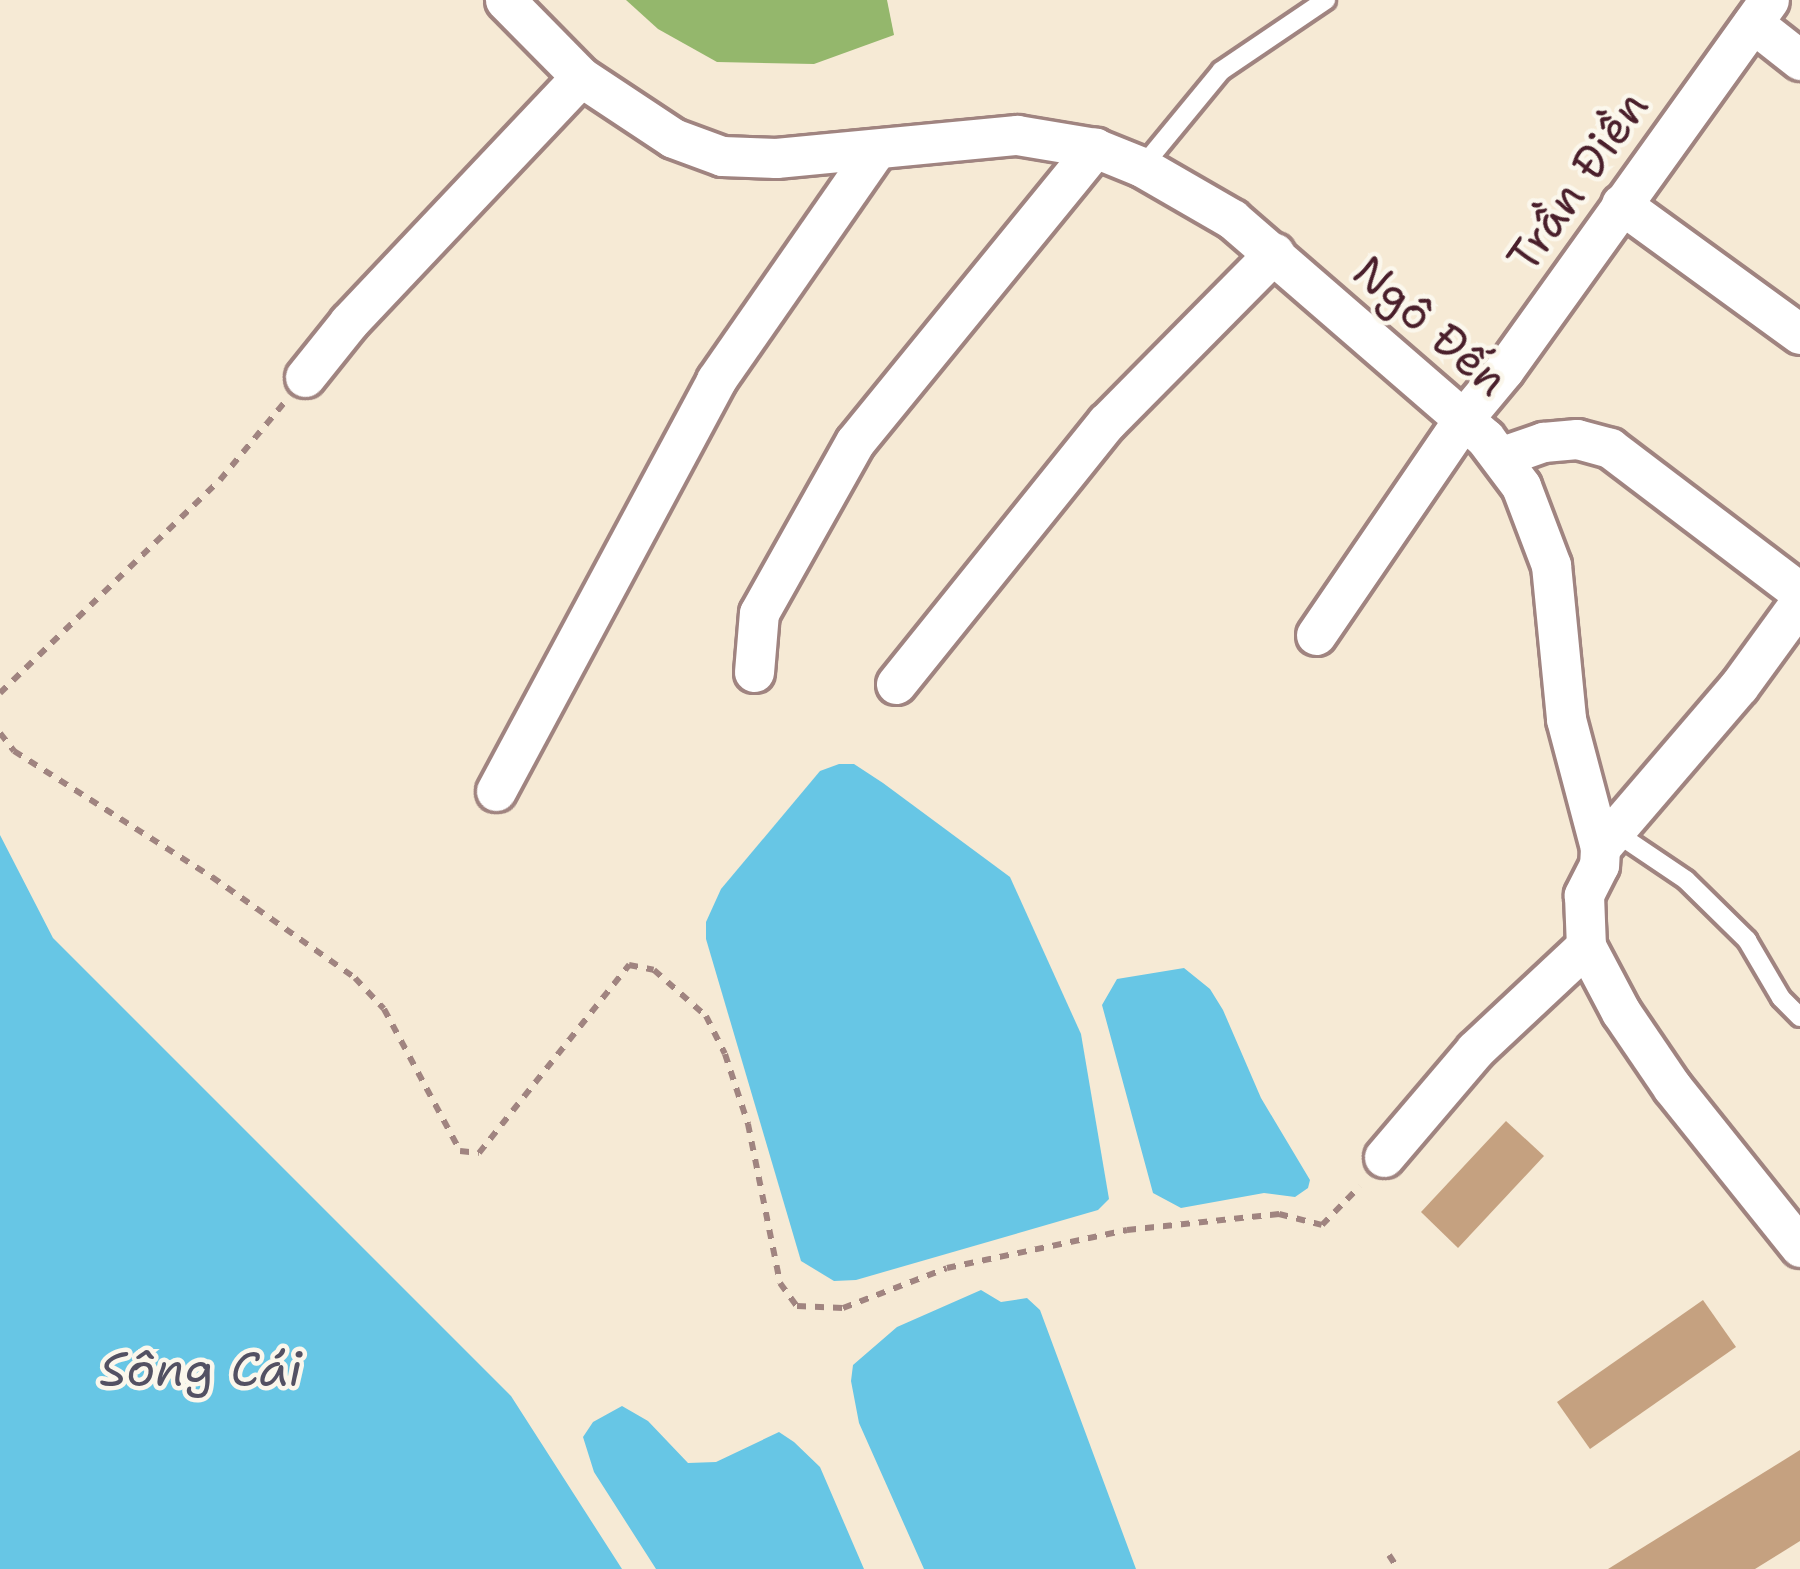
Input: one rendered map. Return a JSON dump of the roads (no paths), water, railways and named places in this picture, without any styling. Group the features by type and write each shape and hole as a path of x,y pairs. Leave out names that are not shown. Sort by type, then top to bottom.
{"street":[{"name":"Ngô Đến","path":"505,0 581,77 673,138 722,155 776,158 1017,135 1094,148 1206,201 1274,253 1464,418 1521,486 1551,565 1566,719 1606,839"},
{"path":"1761,11 1800,59"},
{"name":"Trần Điền","path":"1316,635 1464,418 1504,370 1761,11"},
{"path":"304,377 349,322 581,77"},
{"path":"754,672 760,613 854,442 1094,148"},
{"path":"496,791 716,380 876,150"},
{"path":"1621,204 1800,334"},
{"path":"896,684 1107,422 1274,253"},
{"path":"1500,457 1543,442 1577,439 1610,448 1800,592"},
{"path":"1800,602 1739,686 1606,839 1584,896 1586,946 1621,1012 1672,1087 1800,1247"},
{"path":"1384,1157 1475,1050 1586,946"}],"lane":[{"path":"1142,167 1221,71 1326,0"},
{"path":"1606,839 1686,880 1732,925 1800,1017"}],"water":[{"path":"854,764 883,783 1010,877 1081,1034 1109,1199 1098,1210 856,1280 834,1281 801,1261 706,939 706,922 721,889 820,771"},
{"name":"Sông Cái","path":"0,835 53,938 511,1396 622,1569 0,1569"},
{"path":"1184,968 1210,989 1223,1010 1261,1098 1310,1180 1308,1188 1295,1197 1264,1193 1181,1208 1153,1193 1102,1005 1117,979"},
{"path":"981,1290 1001,1302 1027,1298 1040,1310 1136,1569 924,1569 859,1423 851,1381 853,1365 897,1327"},
{"path":"622,1406 648,1421 688,1463 716,1462 779,1432 794,1442 820,1467 864,1569 656,1569 594,1472 583,1437 593,1422"}]}
